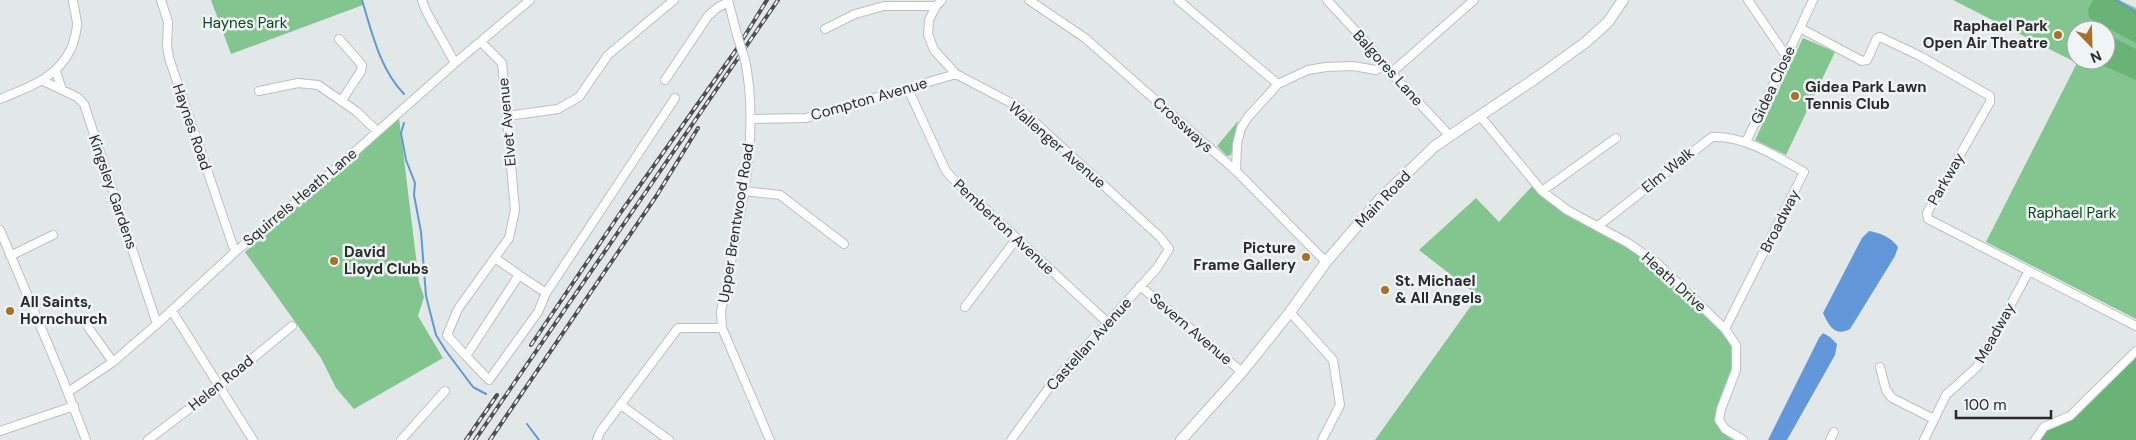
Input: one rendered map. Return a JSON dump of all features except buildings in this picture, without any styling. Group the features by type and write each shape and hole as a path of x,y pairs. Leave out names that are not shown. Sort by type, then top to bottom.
{"main road":[{"name":"Main Road","path":"1181,440 1242,372 1290,312 1326,262 1373,205 1435,146 1586,42 1608,22 1623,0"}],"street":[{"path":"0,99 44,81 56,71 67,57 75,39 77,24 73,0"},
{"name":"Haynes Road","path":"161,0 168,22 167,45 169,58 235,252"},
{"path":"422,0 426,11 455,63"},
{"name":"Squirrels Heath Lane","path":"68,392 112,362 158,324 235,252 325,178 455,63 530,0"},
{"path":"507,116 558,109 579,97 608,55 674,0"},
{"name":"Crossways","path":"1030,0 1085,38 1236,171 1326,262"},
{"path":"1178,0 1278,84"},
{"name":"Balgores Lane","path":"1327,0 1450,136"},
{"path":"1748,0 1786,56"},
{"name":"Gidea Close","path":"1746,142 1814,0"},
{"path":"665,80 708,16 728,1"},
{"name":"Upper Brentwood Road","path":"728,1 750,80 752,119 744,191 721,312 722,328 770,440"},
{"path":"1391,73 1469,2"},
{"path":"825,29 883,3 939,3"},
{"name":"Wallenger Avenue","path":"939,3 930,20 928,34 934,50 956,74 1017,106 1160,237 1168,249"},
{"name":"Gidea Close","path":"1800,28 1862,61 1867,60 1877,38 1880,37"},
{"name":"Parkway","path":"1880,37 1920,56 1990,96 1990,102 1927,213 1930,221 2136,326"},
{"path":"339,39 362,65 342,100"},
{"name":"Elvet Avenue","path":"466,356 447,335 458,309 509,238 515,210 502,63 481,42"},
{"path":"1236,171 1237,144 1242,128 1248,117 1278,84 1308,70 1352,66 1376,70 1385,66"},
{"path":"56,71 62,90"},
{"name":"Compton Avenue","path":"752,119 806,118 956,74"},
{"name":"Kingsley Gardens","path":"44,81 77,97 84,104 158,324"},
{"path":"259,90 298,83 318,85 368,120 377,131"},
{"name":"Pemberton Avenue","path":"908,89 946,171 1108,323"},
{"path":"520,275 466,356 489,380 538,312 546,293 674,98"},
{"name":"Heath Drive","path":"1480,116 1502,145 1542,191 1567,210 1628,243 1657,263 1725,329 1736,345 1736,370 1720,409 1719,420 1725,429 1743,440"},
{"name":"Elm Walk","path":"1598,226 1712,137 1724,136 1746,142"},
{"path":"1542,191 1616,138"},
{"name":"Broadway","path":"1725,329 1804,172 1746,142"},
{"path":"744,191 780,195 844,244"},
{"path":"0,230 74,406 86,440"},
{"path":"10,256 53,235"},
{"path":"965,307 1017,238"},
{"name":"Castellan Avenue","path":"1011,440 1051,385 1157,268 1168,249"},
{"path":"495,258 546,293"},
{"name":"Meadway","path":"1924,440 1946,396 1977,367 2029,271"},
{"name":"Severn Avenue","path":"1140,286 1242,372"},
{"path":"172,311 253,440"},
{"path":"1290,312 1333,360 1340,405 1322,440"},
{"name":"Helen Road","path":"148,440 219,386 292,326"},
{"path":"88,327 112,362"},
{"path":"597,440 600,432 678,328 722,328"},
{"path":"2035,440 2044,426 2070,416 2136,351"},
{"path":"1880,367 1886,390 1892,398 1934,419"},
{"path":"401,440 445,391"},
{"path":"621,404 669,440"},
{"path":"0,430 74,406"},
{"path":"1830,440 1834,432"}],"green space":[{"name":"Haynes Park","path":"211,0 361,0 363,5 231,54"},
{"name":"Raphael Park","path":"1953,0 2119,0 2136,8 2136,319 1986,242 2073,70 2116,70 2116,20 2066,20 2066,57"},
{"path":"2093,0 2115,0 2136,12 2136,43 2116,32 2116,20 2093,20 2089,18 2088,9"},
{"name":"Gidea Park Lawn Tennis Club","path":"1803,38 1835,52 1786,155 1755,140"},
{"path":"2116,39 2136,49 2136,80 2113,70 2116,70"},
{"name":"David Lloyd Clubs","path":"399,118 419,282 424,297 418,316 443,358 354,409 336,388 321,358 245,252"},
{"path":"1238,121 1231,155 1227,156 1217,146"},
{"path":"1535,183 1567,210 1657,263 1736,345 1736,370 1719,420 1743,440 1375,440 1478,296 1419,250 1476,198 1499,222"},
{"path":"2136,351 2136,440 2035,440 2044,427 2070,416"}],"water":[{"path":"1869,231 1885,236 1898,247 1895,256 1850,329 1840,332 1836,331 1830,326 1823,313 1862,238"},
{"path":"1823,333 1837,344 1835,355 1787,440 1768,440 1819,338"}],"waterway":[{"path":"362,0 373,38 383,62 404,94"},
{"path":"2116,0 2136,12"},
{"path":"404,123 401,133 406,160 415,183 414,195 421,232 426,296 436,335 473,387 486,394"},
{"path":"527,424 539,440"}],"railway":[{"path":"531,345 621,212 736,50 767,0"},
{"path":"475,440 778,0"},
{"path":"490,440 657,195 698,128"},
{"path":"466,440 497,395"}],"place":[{"name":"Raphael Park Open Air Theatre","path":"2058,35"},
{"name":"Gidea Park Lawn Tennis Club","path":"1795,96"},
{"name":"Picture Frame Gallery","path":"1306,257"},
{"name":"David Lloyd Clubs","path":"334,261"},
{"name":"St. Michael & All Angels","path":"1385,290"},
{"name":"All Saints, Hornchurch","path":"10,311"}]}
